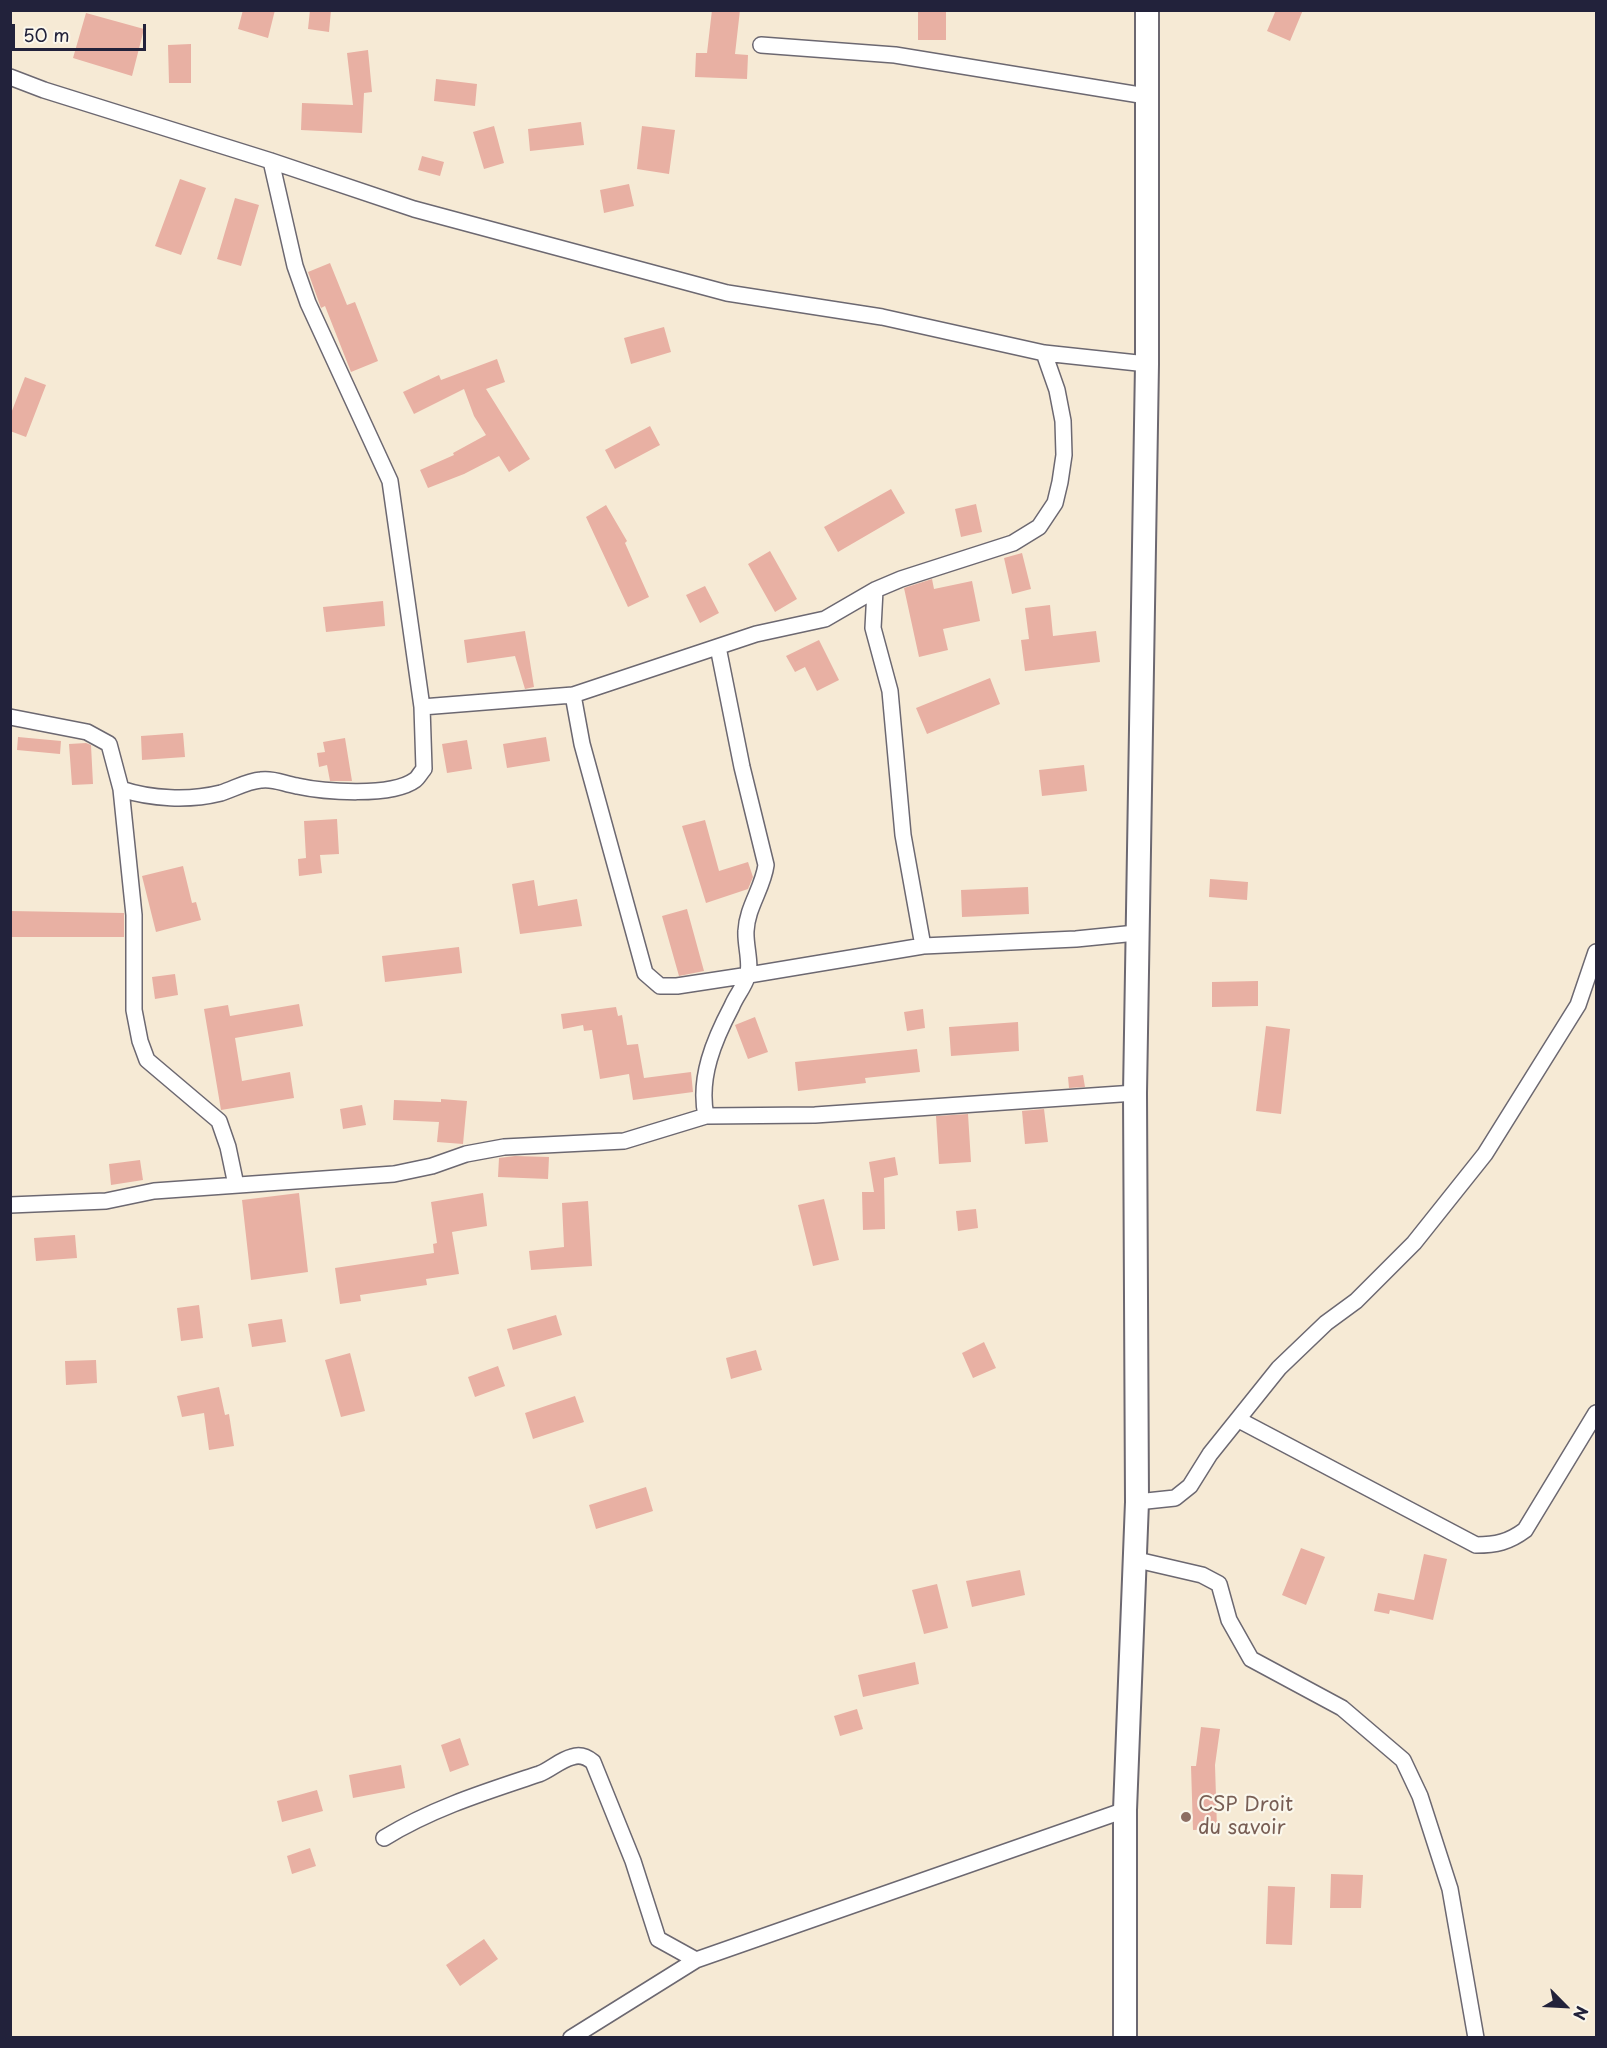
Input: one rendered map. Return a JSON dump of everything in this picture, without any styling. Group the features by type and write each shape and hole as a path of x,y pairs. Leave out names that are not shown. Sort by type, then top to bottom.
{"main road":[{"path":"1125,2037 1125,1810 1137,1502 1136,933 1148,364 1147,10"}],"street":[{"path":"761,45 896,55 1146,96"},
{"path":"10,77 414,209 727,293 882,317 1044,353 1148,364"},
{"path":"121,789 149,798 219,793 259,780 275,780 319,790 364,791 395,788 415,780 424,769 422,707 390,481 308,303 295,266 271,161"},
{"path":"422,707 573,695 756,634 825,619 875,590 1013,543 1039,527 1055,503 1064,455 1063,421 1057,390 1044,353"},
{"path":"875,590 873,628 890,692 903,835 923,946"},
{"path":"706,1116 702,1096 707,1067 719,1032 748,975 746,928 751,908 764,881 766,865 742,767 718,647"},
{"path":"573,695 582,744 645,973 660,986 678,986 923,946 1076,939 1136,933"},
{"path":"10,717 100,737 109,744 121,789 134,915 134,1010 140,1041 147,1060 219,1121 228,1147 236,1185"},
{"path":"123,819 149,798"},
{"path":"1137,1502 1175,1498 1190,1486 1210,1454 1279,1368 1326,1323 1356,1301 1414,1243 1485,1154 1578,1005 1596,952"},
{"path":"10,1205 106,1201 154,1191 394,1174 432,1166 466,1154 504,1147 624,1142 706,1116 815,1115 1135,1093"},
{"path":"1239,1420 1476,1545 1494,1545 1512,1540 1525,1530 1596,1413"},
{"path":"1133,1559 1202,1575 1219,1584 1228,1620 1251,1659 1342,1708 1403,1760 1420,1796 1450,1889 1476,2037"},
{"path":"384,1838 409,1823 493,1787 542,1774 573,1756 587,1757 593,1762 633,1861 658,1939 696,1960"},
{"path":"571,2037 696,1960 1125,1810"}],"building":[{"path":"243,10 275,10 268,38 238,29"},
{"path":"310,10 331,10 329,32 308,29"},
{"path":"712,10 740,10 735,54 748,55 747,79 695,77 696,53 707,53"},
{"path":"918,10 946,10 946,40 918,40"},
{"path":"1276,10 1303,10 1290,41 1267,31"},
{"path":"86,13 144,29 132,76 73,58"},
{"path":"191,44 191,83 169,83 168,45"},
{"path":"368,50 372,92 364,93 362,133 301,130 302,103 353,105 347,53"},
{"path":"436,79 477,84 475,106 434,101"},
{"path":"581,122 584,145 530,151 528,129"},
{"path":"494,126 504,163 484,169 473,132"},
{"path":"642,126 675,130 669,174 637,169"},
{"path":"422,156 444,162 440,176 418,170"},
{"path":"180,179 206,188 181,255 155,246"},
{"path":"629,184 634,206 604,213 600,190"},
{"path":"235,198 259,205 241,266 217,259"},
{"path":"330,263 347,305 355,302 378,361 351,372 325,306 321,308 308,272"},
{"path":"664,327 671,352 631,364 624,338"},
{"path":"497,359 505,382 486,389 530,459 509,472 499,456 464,474 428,488 420,470 454,455 453,453 486,435 474,416 464,389 414,414 403,392 439,375 441,380"},
{"path":"25,377 46,385 26,437 10,431 10,416"},
{"path":"650,426 660,445 615,469 605,450"},
{"path":"891,489 905,513 838,552 824,527"},
{"path":"976,504 982,532 961,537 955,509"},
{"path":"606,505 627,541 625,543 649,597 628,607 586,517"},
{"path":"770,551 797,599 775,612 748,564"},
{"path":"1022,553 1031,589 1012,594 1004,558"},
{"path":"932,579 934,589 972,581 980,621 943,629 948,650 919,657 904,588"},
{"path":"705,586 719,613 700,623 686,595"},
{"path":"383,601 385,626 326,632 323,607"},
{"path":"1050,605 1053,636 1096,631 1100,662 1025,671 1021,640 1029,639 1025,608"},
{"path":"525,631 534,687 525,689 515,656 467,663 464,640"},
{"path":"819,640 839,680 817,691 805,667 795,672 786,656"},
{"path":"990,678 1000,704 927,734 916,708"},
{"path":"183,733 185,757 142,760 141,736"},
{"path":"18,737 61,741 60,754 17,750"},
{"path":"546,737 550,761 507,768 503,744"},
{"path":"345,738 352,781 330,781 327,765 319,767 317,753 325,752 323,742"},
{"path":"467,740 472,769 447,773 442,744"},
{"path":"69,744 91,745 93,784 72,785"},
{"path":"1084,765 1087,791 1042,796 1039,770"},
{"path":"337,819 339,854 320,855 322,873 299,876 298,859 306,858 304,821"},
{"path":"705,820 719,871 748,862 753,877 748,889 706,903 682,826"},
{"path":"183,866 192,903 196,902 201,920 156,932 142,876"},
{"path":"1210,879 1248,882 1247,900 1209,897"},
{"path":"534,880 538,906 577,899 582,926 520,934 512,884"},
{"path":"1028,887 1029,914 962,917 961,890"},
{"path":"687,909 704,971 679,976 662,916"},
{"path":"10,911 124,913 124,937 10,937"},
{"path":"459,947 462,973 385,982 382,956"},
{"path":"175,974 178,995 155,999 152,977"},
{"path":"1258,981 1258,1006 1212,1007 1212,982"},
{"path":"299,1004 303,1026 235,1038 242,1081 290,1072 294,1098 221,1110 204,1009 228,1005 230,1016"},
{"path":"616,1007 618,1016 622,1015 627,1045 638,1044 644,1078 691,1072 693,1092 633,1100 629,1074 600,1079 592,1030 584,1031 583,1025 563,1029 561,1014"},
{"path":"923,1009 925,1028 907,1031 904,1012"},
{"path":"755,1017 768,1052 748,1059 735,1025"},
{"path":"1018,1022 1019,1051 951,1056 949,1027"},
{"path":"1266,1026 1290,1029 1281,1114 1256,1111"},
{"path":"917,1049 920,1072 865,1078 866,1083 798,1091 795,1062"},
{"path":"1083,1075 1085,1087 1069,1088 1068,1077"},
{"path":"441,1099 467,1101 463,1144 437,1142 439,1122 393,1120 394,1100 441,1102"},
{"path":"362,1105 366,1125 343,1129 340,1109"},
{"path":"1044,1109 1048,1142 1025,1144 1022,1111"},
{"path":"968,1114 971,1162 939,1164 936,1116"},
{"path":"549,1157 548,1179 498,1177 499,1158"},
{"path":"895,1157 898,1175 884,1178 885,1229 863,1230 862,1192 874,1192 869,1162"},
{"path":"140,1160 143,1180 111,1185 109,1164"},
{"path":"299,1193 308,1272 251,1280 242,1200"},
{"path":"483,1193 487,1226 452,1232 459,1274 426,1279 427,1285 360,1295 361,1301 340,1304 335,1268 434,1253 433,1244 437,1243 431,1202"},
{"path":"824,1199 839,1260 813,1266 798,1205"},
{"path":"588,1201 592,1266 531,1270 529,1251 564,1247 562,1203"},
{"path":"976,1209 978,1228 958,1231 956,1211"},
{"path":"75,1235 77,1258 36,1261 34,1238"},
{"path":"199,1305 203,1338 181,1341 177,1308"},
{"path":"556,1315 562,1335 513,1350 507,1329"},
{"path":"282,1319 286,1342 252,1347 248,1324"},
{"path":"984,1342 996,1368 973,1378 962,1353"},
{"path":"756,1350 762,1370 731,1379 726,1358"},
{"path":"350,1353 365,1411 341,1417 325,1360"},
{"path":"96,1360 97,1383 66,1385 65,1361"},
{"path":"498,1366 505,1386 475,1397 468,1377"},
{"path":"219,1387 225,1415 229,1414 234,1446 209,1450 204,1413 182,1417 177,1396"},
{"path":"575,1396 584,1422 533,1439 525,1413"},
{"path":"646,1487 653,1511 596,1529 589,1505"},
{"path":"1301,1548 1325,1557 1306,1605 1282,1595"},
{"path":"1424,1554 1447,1559 1433,1620 1390,1610 1389,1614 1374,1611 1378,1593 1414,1600"},
{"path":"1020,1570 1025,1595 972,1607 966,1581"},
{"path":"937,1584 948,1628 924,1634 912,1590"},
{"path":"915,1662 919,1684 863,1697 858,1675"},
{"path":"857,1709 863,1729 840,1736 834,1716"},
{"path":"1201,1727 1220,1729 1215,1765 1217,1829 1193,1830 1191,1766 1196,1766"},
{"path":"460,1738 469,1765 450,1772 441,1745"},
{"path":"401,1765 405,1788 353,1798 349,1775"},
{"path":"317,1790 323,1811 282,1822 277,1801"},
{"path":"310,1848 316,1866 292,1874 287,1856"},
{"path":"1331,1874 1363,1875 1361,1908 1330,1908"},
{"path":"1268,1886 1295,1887 1292,1945 1266,1944"},
{"path":"484,1939 498,1959 460,1986 446,1965"}],"place":[{"name":"CSP Droit du savoir","path":"1186,1817"}]}
